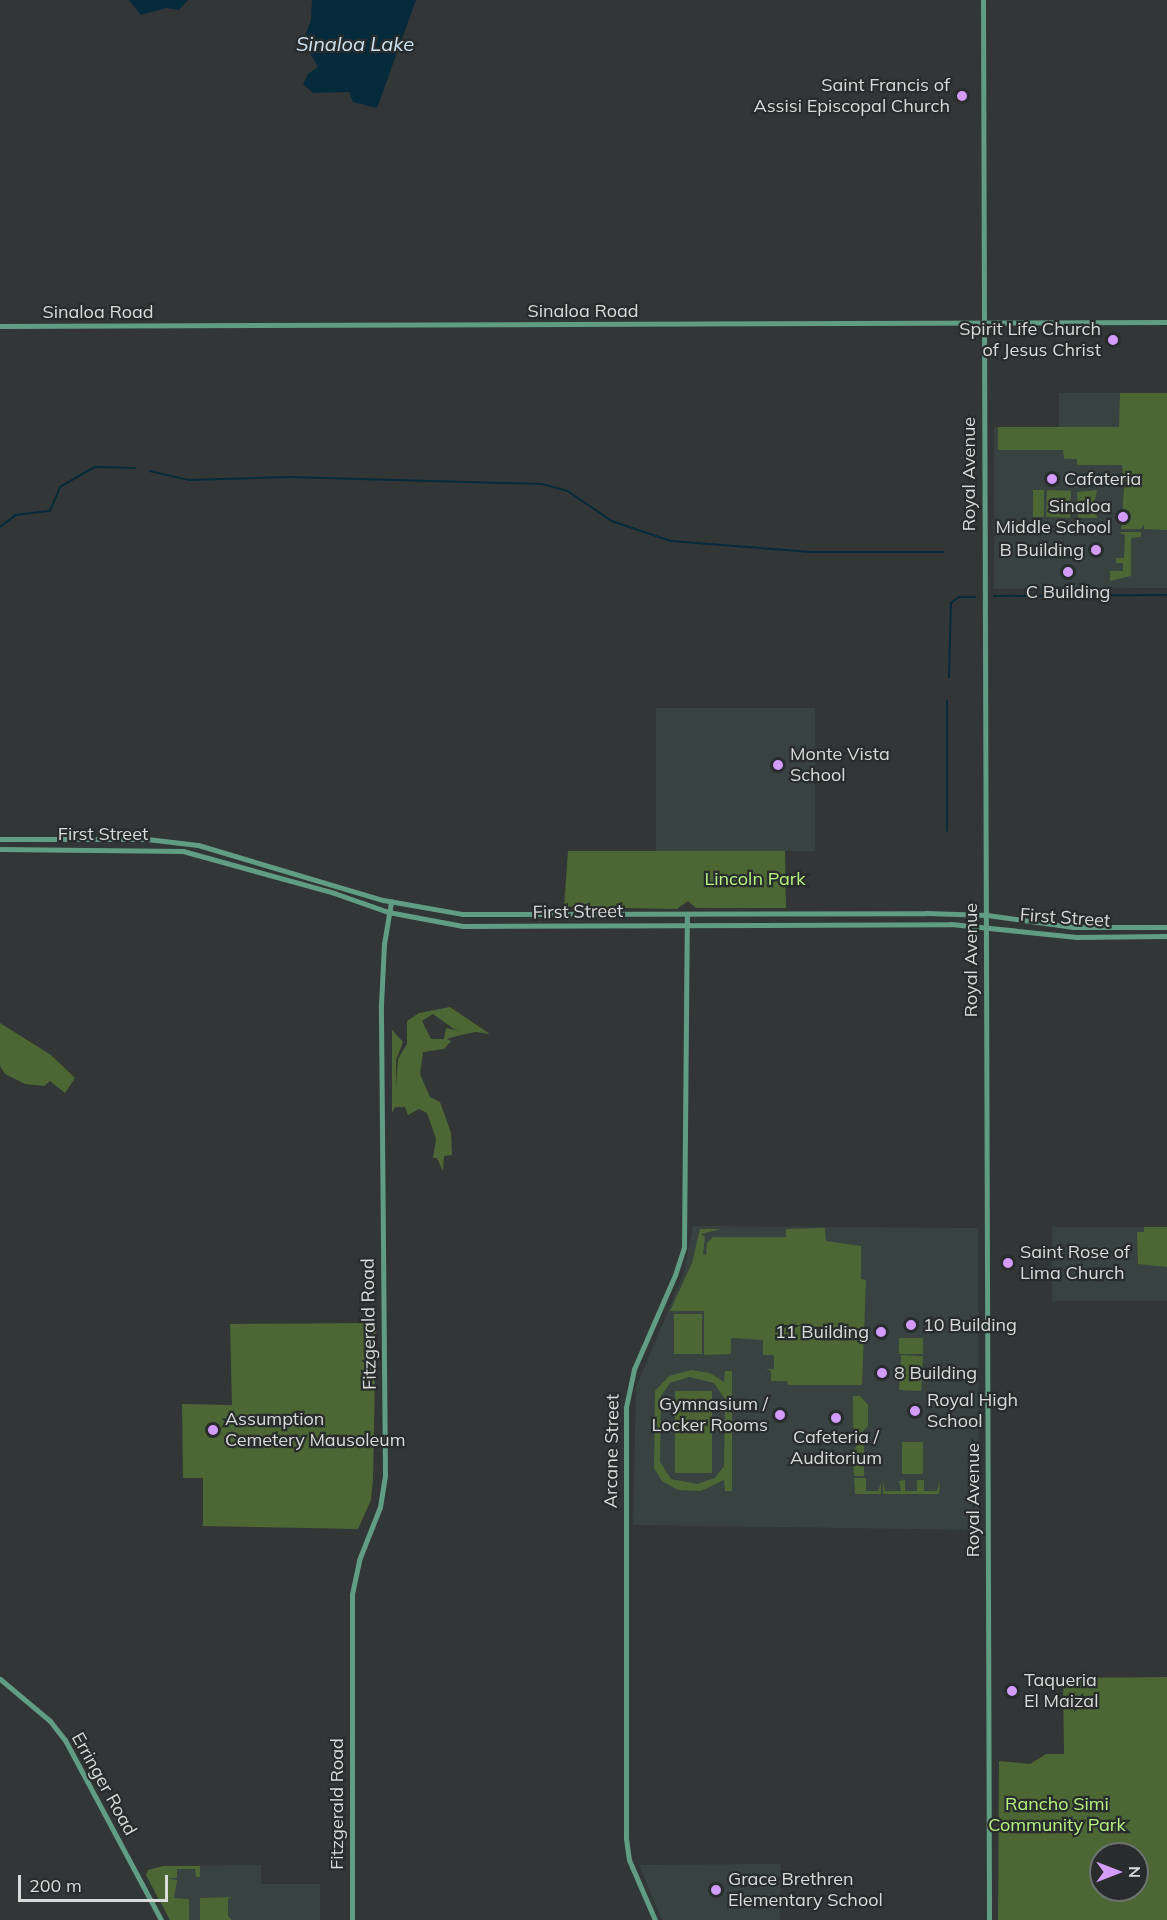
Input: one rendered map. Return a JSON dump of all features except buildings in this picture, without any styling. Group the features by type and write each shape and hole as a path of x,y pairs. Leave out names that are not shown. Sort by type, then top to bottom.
{"main road":[{"name":"Royal Avenue","path":"983,0 989,1920"},
{"name":"Sinaloa Road","path":"0,326 1167,322"},
{"name":"First Street","path":"0,839 147,839 189,843 391,902 462,914 987,915 1073,927 1167,927"},
{"name":"First Street","path":"0,849 183,851 334,893 388,912 472,927 986,926 1076,937 1167,936"},
{"name":"Fitzgerald Road","path":"352,1920 352,1594 359,1560 380,1507 385,1475 381,1005 388,912 391,902"},
{"name":"Arcane Street","path":"654,1920 629,1860 626,1838 626,1407 634,1369 675,1275 684,1247 687,915"},
{"name":"Erringer Road","path":"0,1679 50,1721 65,1740 160,1920"}],"shaded area":[{"path":"1059,393 1167,393 1167,588 994,589 994,427 1059,427"},
{"path":"656,708 815,708 815,851 656,851"},
{"path":"693,1226 978,1228 979,1530 633,1525 636,1387 684,1273"},
{"path":"1052,1227 1167,1227 1167,1301 1052,1301"},
{"name":"Grace Brethren Elementary School","path":"781,1864 780,1920 662,1920 639,1865"},
{"path":"261,1865 261,1884 320,1884 320,1920 170,1920 146,1873 163,1866"}],"green space":[{"path":"1120,393 1167,393 1167,530 1144,529 1144,524 1141,529 1121,529 1124,488 1131,482 1140,483 1131,479 1124,482 1122,465 1077,465 1077,459 1064,459 1063,450 998,450 998,427 1119,427"},
{"path":"1033,490 1044,490 1044,517 1033,517"},
{"path":"1047,490 1071,491 1070,518 1046,517"},
{"path":"1097,490 1094,503 1097,518 1078,518 1077,492"},
{"path":"1118,532 1141,532 1141,537 1131,538 1131,576 1110,581 1110,571 1123,571 1123,563 1116,563 1116,558 1124,558 1125,535"},
{"name":"Lincoln Park","path":"568,851 785,851 786,908 696,908 688,901 677,909 564,907"},
{"path":"450,1007 490,1034 475,1032 457,1036 447,1039 451,1041 444,1049 423,1052 420,1074 430,1097 440,1102 451,1133 452,1155 444,1156 443,1171 437,1158 433,1158 436,1139 427,1113 419,1109 408,1115 405,1107 395,1107 392,1113 392,1030 403,1042 396,1060 396,1087 398,1059 407,1044 407,1021 419,1013","holes":["433,1014 460,1031 446,1028 444,1039 431,1039 422,1021"]},
{"path":"0,1023 51,1055 75,1078 65,1093 50,1081 44,1086 25,1084 5,1074 0,1066"},
{"path":"1144,1227 1167,1227 1167,1267 1138,1264 1137,1232 1144,1232"},
{"path":"825,1228 826,1241 861,1246 861,1279 866,1280 862,1385 788,1385 787,1381 771,1381 771,1371 766,1369 774,1369 774,1355 763,1355 763,1340 731,1338 731,1354 704,1355 704,1311 670,1311 692,1263 700,1229 721,1229 701,1234 705,1237 703,1254 706,1255 707,1243 713,1237 786,1237 786,1229"},
{"path":"674,1314 702,1314 702,1354 674,1354"},
{"path":"376,1323 373,1479 371,1500 358,1529 203,1526 203,1478 183,1478 182,1404 232,1405 230,1324"},
{"path":"899,1338 923,1338 923,1354 899,1354"},
{"path":"901,1355 923,1356 921,1391 899,1390"},
{"path":"691,1370 710,1373 724,1382 725,1371 732,1371 732,1491 725,1491 724,1480 701,1491 678,1490 662,1481 654,1468 655,1391 669,1376","holes":["689,1377 714,1383 725,1399 724,1466 715,1478 697,1484 671,1479 660,1462 661,1396 670,1383"]},
{"path":"675,1391 712,1391 712,1473 675,1473"},
{"path":"853,1396 860,1396 868,1405 868,1426 860,1434 853,1435"},
{"path":"858,1442 864,1442 864,1476 854,1476 853,1453"},
{"path":"902,1442 923,1442 923,1474 902,1474"},
{"path":"854,1478 866,1478 866,1491 878,1491 881,1483 881,1494 855,1494"},
{"path":"905,1480 905,1491 917,1491 917,1480 924,1480 924,1491 937,1491 940,1481 939,1494 883,1494 883,1481 885,1491 901,1491 899,1481"},
{"name":"Rancho Simi Community Park","path":"1167,1677 1167,1920 998,1920 999,1761 1030,1764 1046,1754 1064,1754 1063,1678"},
{"path":"163,1866 200,1866 200,1877 196,1877 195,1869 177,1869 177,1878 166,1878 177,1880 174,1898 189,1899 189,1920 170,1920 160,1901 174,1897 159,1900 146,1875 148,1870"},
{"path":"233,1897 228,1899 228,1916 232,1920 200,1920 200,1898"}],"water":[{"path":"129,0 188,0 179,10 166,8 141,15"},
{"name":"Sinaloa Lake","path":"312,0 416,0 377,108 353,102 349,92 313,93 303,84 308,74 318,67 303,41 311,20"}],"waterway":[{"path":"0,527 16,515 50,511 60,487 95,467 135,468"},
{"path":"150,471 189,480 290,477 542,484 568,491 612,521 671,541 812,552 943,552"},
{"path":"994,596 1167,595"},
{"path":"949,678 951,603 959,597 975,597"},
{"path":"947,702 947,831"}],"place":[{"name":"Saint Francis of Assisi Episcopal Church","path":"962,96"},
{"name":"Spirit Life Church of Jesus Christ","path":"1113,340"},
{"name":"Cafateria","path":"1052,479"},
{"name":"Sinaloa Middle School","path":"1123,517"},
{"name":"B Building","path":"1096,550"},
{"name":"C Building","path":"1068,572"},
{"name":"Monte Vista School","path":"778,765"},
{"name":"Saint Rose of Lima Church","path":"1008,1263"},
{"name":"10 Building","path":"911,1325"},
{"name":"11 Building","path":"881,1332"},
{"name":"8 Building","path":"882,1373"},
{"name":"Royal High School","path":"915,1411"},
{"name":"Gymnasium / Locker Rooms","path":"780,1415"},
{"name":"Cafeteria / Auditorium","path":"836,1418"},
{"name":"Assumption Cemetery Mausoleum","path":"213,1430"},
{"name":"Taqueria El Maizal","path":"1012,1691"},
{"name":"Grace Brethren Elementary School","path":"716,1890"}]}
